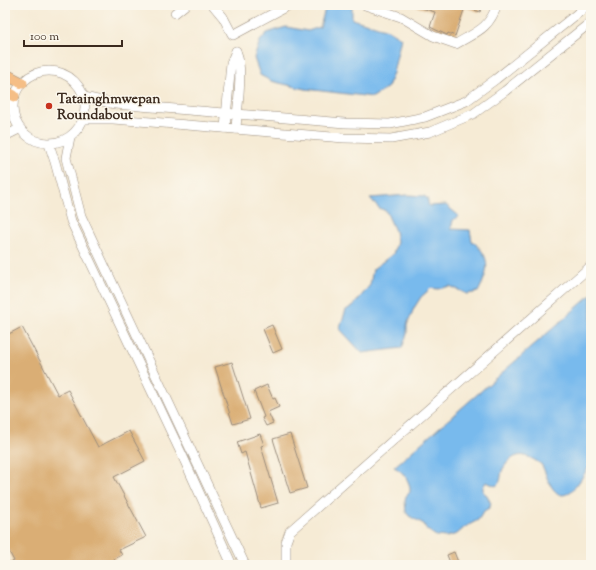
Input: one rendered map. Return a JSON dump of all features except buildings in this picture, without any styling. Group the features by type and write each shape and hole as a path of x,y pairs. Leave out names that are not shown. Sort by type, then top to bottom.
{"main road":[{"path":"5,74 22,83"}],"street":[{"path":"175,13 185,5"},
{"path":"213,5 223,17 232,35 289,5"},
{"path":"365,5 401,17 433,36 456,44 484,28 494,15 497,5"},
{"path":"84,97 115,104 345,123 390,124 425,117 466,101 496,79 588,5"},
{"path":"83,119 113,119 344,138 391,139 430,132 473,114 505,91 591,22"},
{"path":"225,128 231,63 236,51 239,64 236,129"},
{"path":"51,71 72,79 79,87 84,97 85,108 83,119 78,129 70,137 57,143 49,144 37,142 27,137 19,129 14,118 9,93 22,83 30,76 40,72 51,71"},
{"path":"5,123 14,118"},
{"path":"5,136 19,129"},
{"path":"70,137 66,158 81,216 245,565"},
{"path":"49,144 71,221 183,457 232,565"},
{"path":"286,565 286,542 290,531 591,266"}],"water":[{"path":"326,5 352,5 352,19 388,30 401,38 393,73 388,87 373,97 305,89 271,81 260,75 254,58 260,41 267,33 286,27 308,31 320,27"},
{"path":"408,195 424,196 427,198 429,206 446,205 459,216 453,220 451,229 470,230 472,241 483,253 486,259 487,265 485,277 478,292 467,294 450,286 438,289 431,288 421,297 414,308 407,325 407,334 402,348 362,353 340,329 341,324 346,310 354,305 370,285 373,269 393,254 397,242 395,231 386,211 379,208 370,198"},
{"path":"591,295 591,466 571,491 561,495 556,492 550,484 541,464 528,457 520,455 511,459 503,468 500,481 496,486 486,482 483,487 483,492 487,495 491,504 478,520 465,527 457,534 446,537 436,536 426,529 424,524 409,516 406,512 405,501 406,496 410,492 409,484 403,474 394,467"}],"place":[{"name":"Tatainghmwepan Roundabout","path":"49,106"}]}
